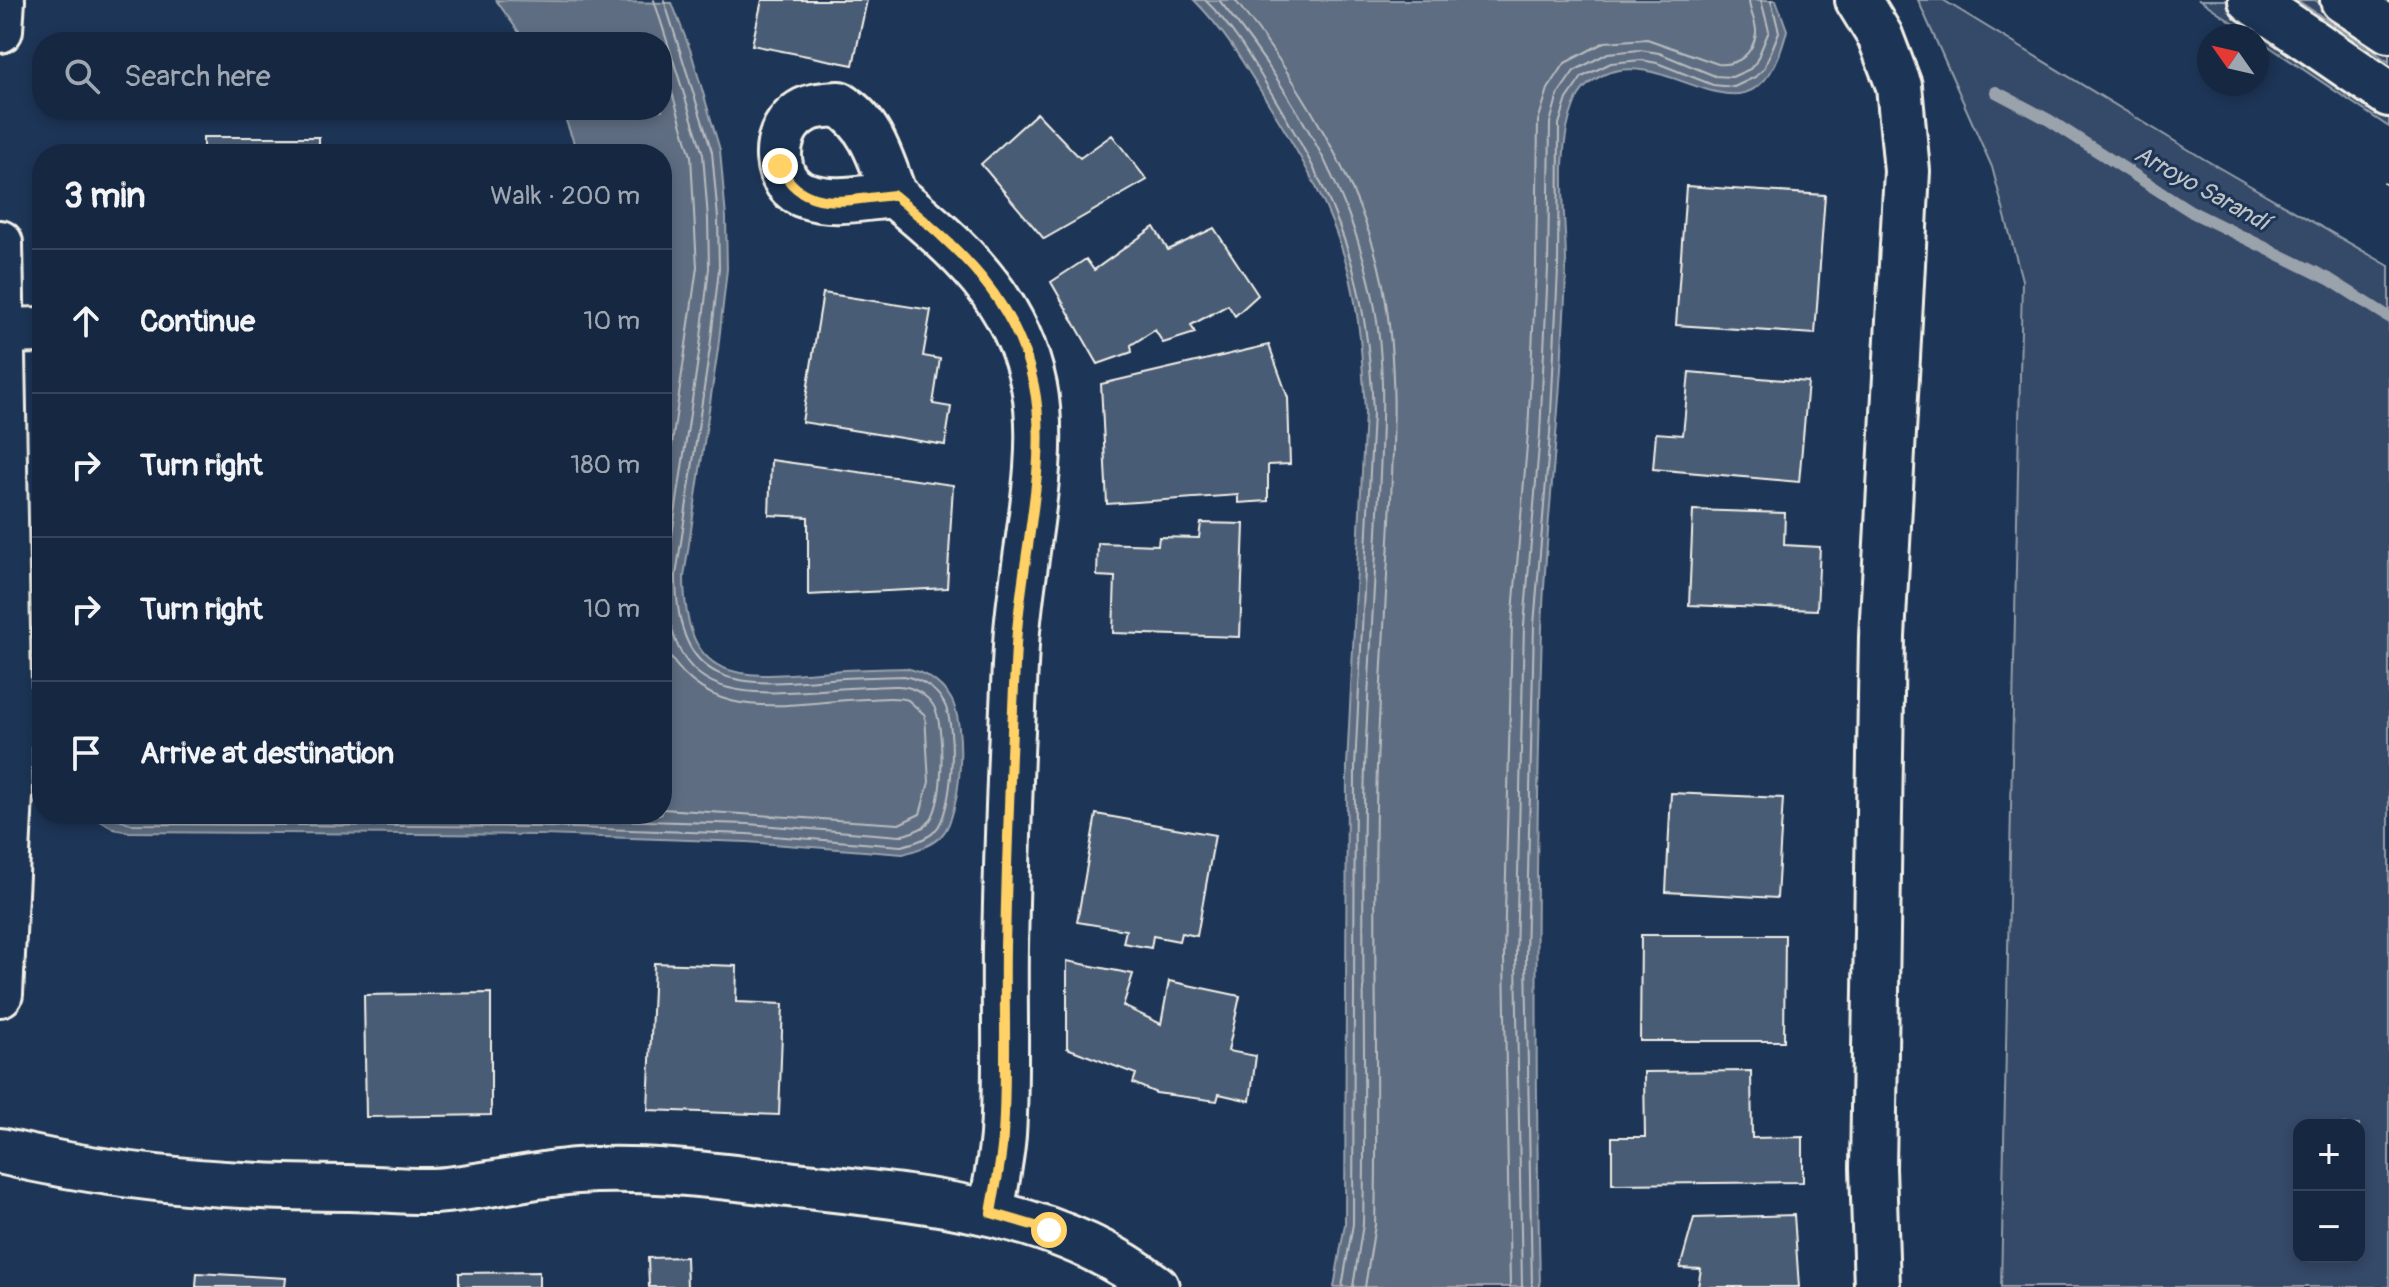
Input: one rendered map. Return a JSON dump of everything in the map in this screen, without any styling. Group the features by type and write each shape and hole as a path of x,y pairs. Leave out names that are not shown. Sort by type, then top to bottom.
{"street":[{"path":"0,30 2,0"},
{"path":"1858,0 1880,36 1899,86 1907,171 1882,637 1873,1168 1877,1287"},
{"path":"2251,0 2389,94"},
{"path":"2343,0 2389,30"},
{"path":"894,195 971,261 1000,302 1023,350 1034,387 1038,429 1016,642 1006,870 1003,1137 991,1213"},
{"path":"0,243 22,330 10,795 0,994"},
{"path":"0,1151 77,1170 136,1179 307,1189 431,1191 577,1171 655,1173 866,1193 991,1213 1086,1245 1128,1266 1156,1287"}],"path":[{"path":"2385,185 2389,179"}],"shaded area":[{"path":"1918,0 1943,0 2204,159 2389,266 2389,1287 2001,1287 2022,280 1992,167"},
{"path":"2200,0 2232,0 2267,24 2236,24"},
{"path":"2297,0 2315,0 2389,49 2389,62"},
{"path":"2269,25 2389,107 2389,127 2269,46"}],"water":[{"path":"496,0 672,3 691,52 720,150 726,218 727,269 718,349 684,577 687,613 695,640 708,658 725,669 746,674 905,668 925,675 941,686 950,697 959,726 960,767 949,824 942,835 929,845 903,854 747,842 543,835 129,832 106,824 672,824 672,144 574,144 566,120 672,120 672,32 519,32"},
{"path":"1194,0 1776,0 1787,30 1773,69 1755,89 1733,94 1709,90 1657,73 1630,69 1603,75 1589,84 1576,100 1568,123 1563,163 1565,298 1544,594 1538,794 1536,958 1540,1287 1334,1287 1345,1224 1347,766 1365,413 1360,336 1347,264 1316,188 1239,56"}],"building":[{"path":"762,0 867,0 853,65 752,45"},
{"path":"1037,113 1080,158 1112,135 1147,180 1044,239 981,164"},
{"path":"203,137 319,137 319,144 203,144"},
{"path":"1686,186 1825,195 1815,334 1676,325"},
{"path":"1154,227 1168,250 1214,228 1258,295 1235,316 1228,305 1191,325 1195,333 1163,343 1155,330 1131,345 1132,352 1098,364 1051,282 1086,259 1094,270"},
{"path":"823,293 931,310 923,356 940,359 933,404 951,407 945,445 802,422"},
{"path":"1269,345 1288,398 1290,464 1268,465 1268,501 1238,503 1238,495 1107,504 1101,384"},
{"path":"1689,372 1808,382 1799,482 1653,469 1656,433 1683,435"},
{"path":"771,460 953,485 947,588 808,595 808,517 769,515"},
{"path":"1693,510 1785,513 1784,545 1820,547 1817,610 1689,605"},
{"path":"1201,523 1244,524 1240,637 1113,633 1115,577 1097,576 1098,543 1158,545 1159,537 1199,538"},
{"path":"1671,793 1783,798 1777,898 1666,892"},
{"path":"1096,814 1215,835 1197,936 1181,933 1179,941 1153,936 1151,948 1123,943 1126,930 1077,922"},
{"path":"1641,935 1785,935 1784,1041 1640,1041"},
{"path":"1067,961 1133,974 1123,1006 1161,1024 1169,981 1240,996 1228,1051 1256,1056 1250,1101 1219,1094 1217,1101 1156,1093 1133,1083 1136,1074 1067,1048"},
{"path":"654,963 737,966 736,1002 783,1004 779,1115 648,1110"},
{"path":"491,993 491,1115 366,1117 364,995"},
{"path":"1751,1071 1752,1138 1803,1137 1803,1182 1612,1184 1612,1137 1645,1137 1644,1072"},
{"path":"1794,1215 1799,1287 1698,1287 1701,1269 1680,1268 1694,1218"},
{"path":"686,1257 687,1287 649,1287 648,1258"},
{"path":"539,1272 539,1287 459,1287 459,1273"},
{"path":"197,1273 286,1278 285,1287 196,1287"}],"waterway":[{"name":"Arroyo Sarandí","path":"1996,92 2049,120 2192,212 2329,279 2389,317"}],"route":[{"path":"780,166 788,185 804,196 830,201 894,195 936,229 971,261 1000,302 1023,350 1034,387 1038,429 1016,642 1006,870 1003,1137 991,1213 1049,1230"}]}
